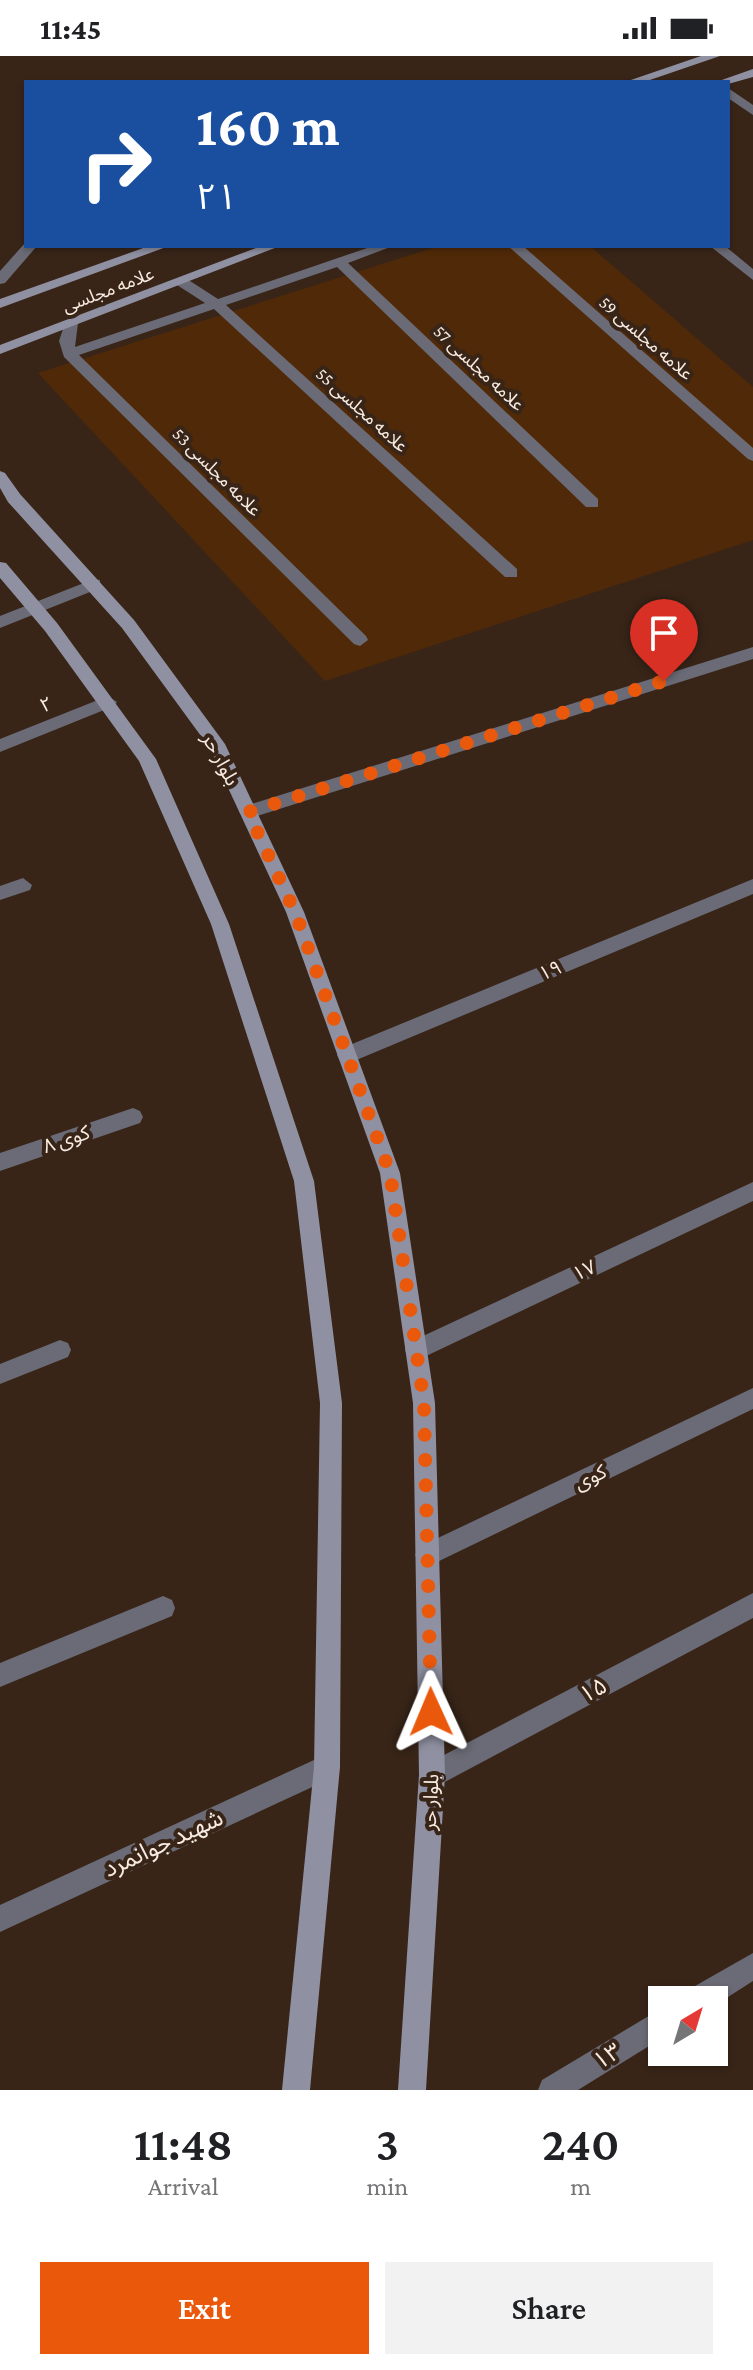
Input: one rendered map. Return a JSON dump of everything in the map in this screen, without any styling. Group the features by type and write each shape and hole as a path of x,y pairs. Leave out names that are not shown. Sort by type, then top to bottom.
{"main road":[{"path":"637,80 714,56"},
{"path":"729,80 753,73"},
{"name":"علامه مجلسی","path":"0,304 156,248"},
{"name":"علامه مجلسی","path":"0,350 268,248"},
{"name":"بلوار حر","path":"0,476 14,498 128,624 216,744 295,912 390,1173 424,1403 432,1775 412,2090"},
{"path":"0,567 108,702 147,759 220,924 304,1181 331,1403 327,1767 296,2090"}],"street":[{"path":"730,94 753,111"},
{"path":"0,280 28,248"},
{"path":"71,323 66,341 69,354 380,248"},
{"name":"علامه مجلسی 59","path":"517,248 753,456"},
{"path":"719,248 753,276"},
{"name":"علامه مجلسی 57","path":"339,262 592,503"},
{"name":"علامه مجلسی 55","path":"182,282 218,305 511,573"},
{"name":"علامه مجلسی 53","path":"69,354 360,640"},
{"path":"0,622 94,584"},
{"path":"248,812 753,653"},
{"name":"۲","path":"0,746 108,702"},
{"path":"0,893 23,885"},
{"name":"۱۹","path":"347,1055 753,886"},
{"name":"کوی ۸","path":"0,1162 133,1117"},
{"name":"۱۷","path":"416,1350 753,1191"},
{"path":"0,1374 60,1350"},
{"name":"کوی","path":"427,1555 753,1398"},
{"name":"۱۵","path":"432,1775 753,1605"},
{"path":"0,1675 163,1608"},
{"name":"شهید جوانمرد","path":"0,1919 327,1767"},
{"path":"721,1986 753,1966"},
{"name":"۱۳","path":"552,2090 648,2031"}],"shaded area":[{"path":"433,248 592,248 753,387 753,540 325,681 38,373"}],"route":[{"path":"431,1712 424,1403 390,1173 295,912 248,812 664,681"}]}
